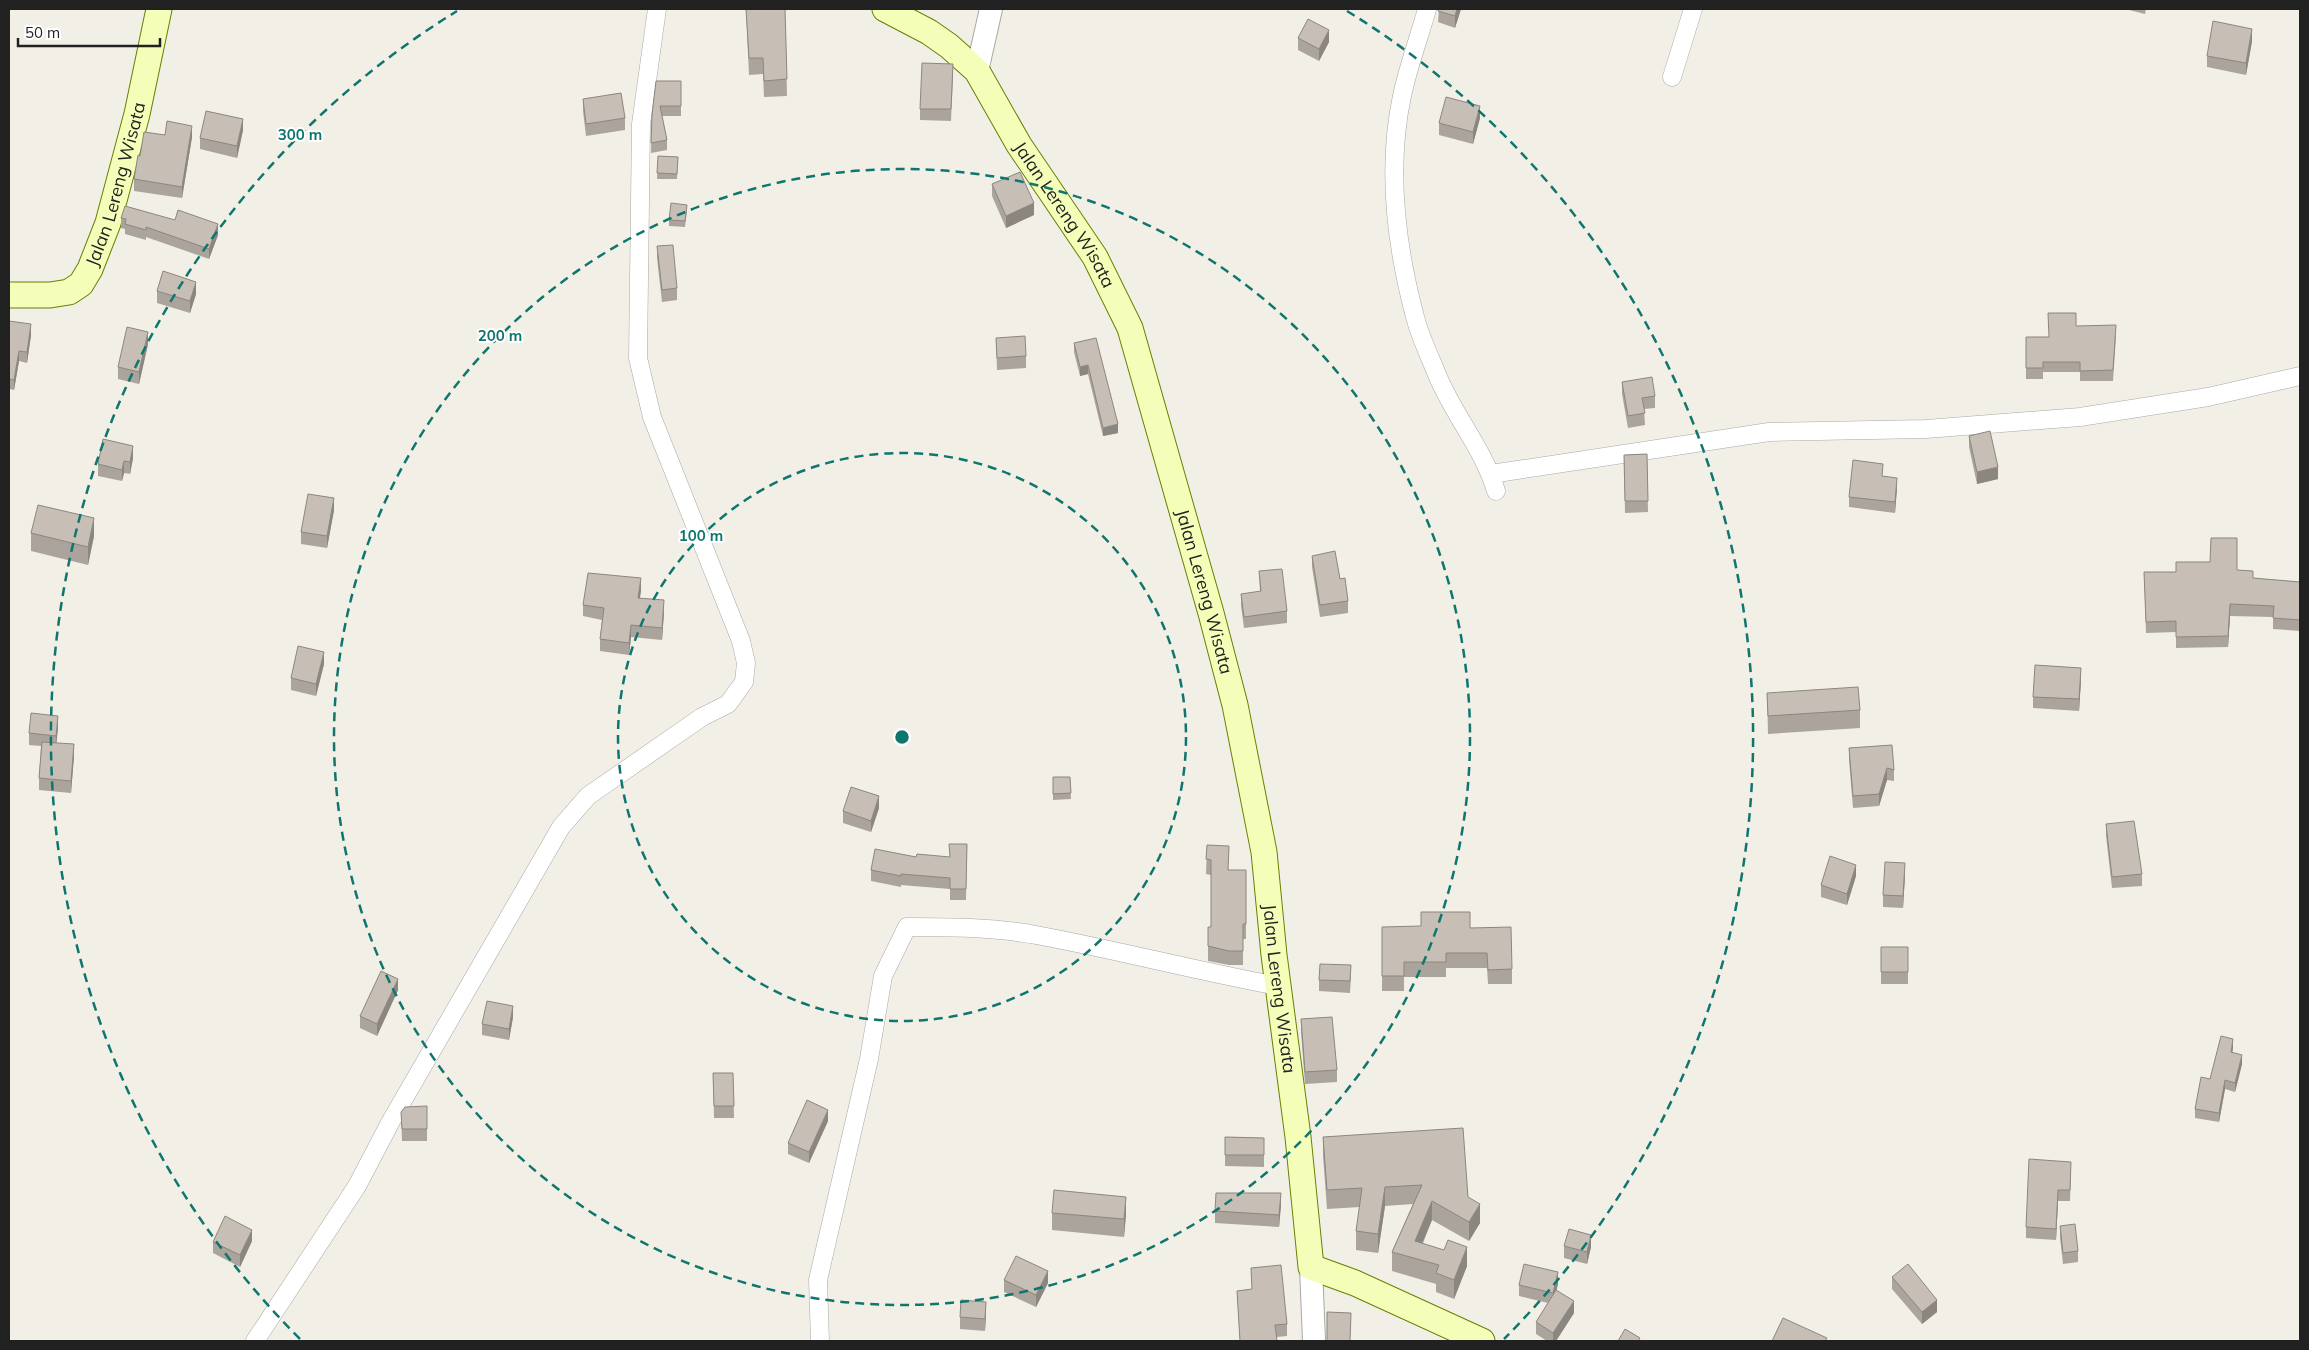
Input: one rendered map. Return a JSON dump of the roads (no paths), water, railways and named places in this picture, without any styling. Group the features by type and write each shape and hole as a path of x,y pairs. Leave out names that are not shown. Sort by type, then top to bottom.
{"main road":[{"name":"Jalan Lereng Wisata","path":"9,295 50,295 69,292 81,284 90,269 108,224 135,124 160,9"},
{"name":"Jalan Lereng Wisata","path":"885,9 929,32 950,46 977,71 1019,145 1095,257 1130,328 1172,482 1211,613 1235,705 1264,852 1278,986 1298,1137 1311,1268"},
{"path":"1311,1268 1355,1283 1482,1341"}],"street":[{"path":"254,1341 357,1186 391,1121 561,827 588,796 702,717 728,704 744,682 746,663 741,641 652,417 638,358 641,124 657,9"},
{"path":"977,71 991,9"},
{"path":"1427,9 1402,96 1396,139 1396,206 1401,251 1414,314 1439,379 1491,474 1496,491"},
{"path":"1672,77 1693,9"},
{"path":"1491,474 1769,432 1926,430 2080,417 2208,397 2300,376"},
{"path":"820,1341 818,1280 869,1059 883,976 907,927 958,927 1034,934 1204,972 1278,986"},
{"path":"1311,1268 1314,1341"}]}
